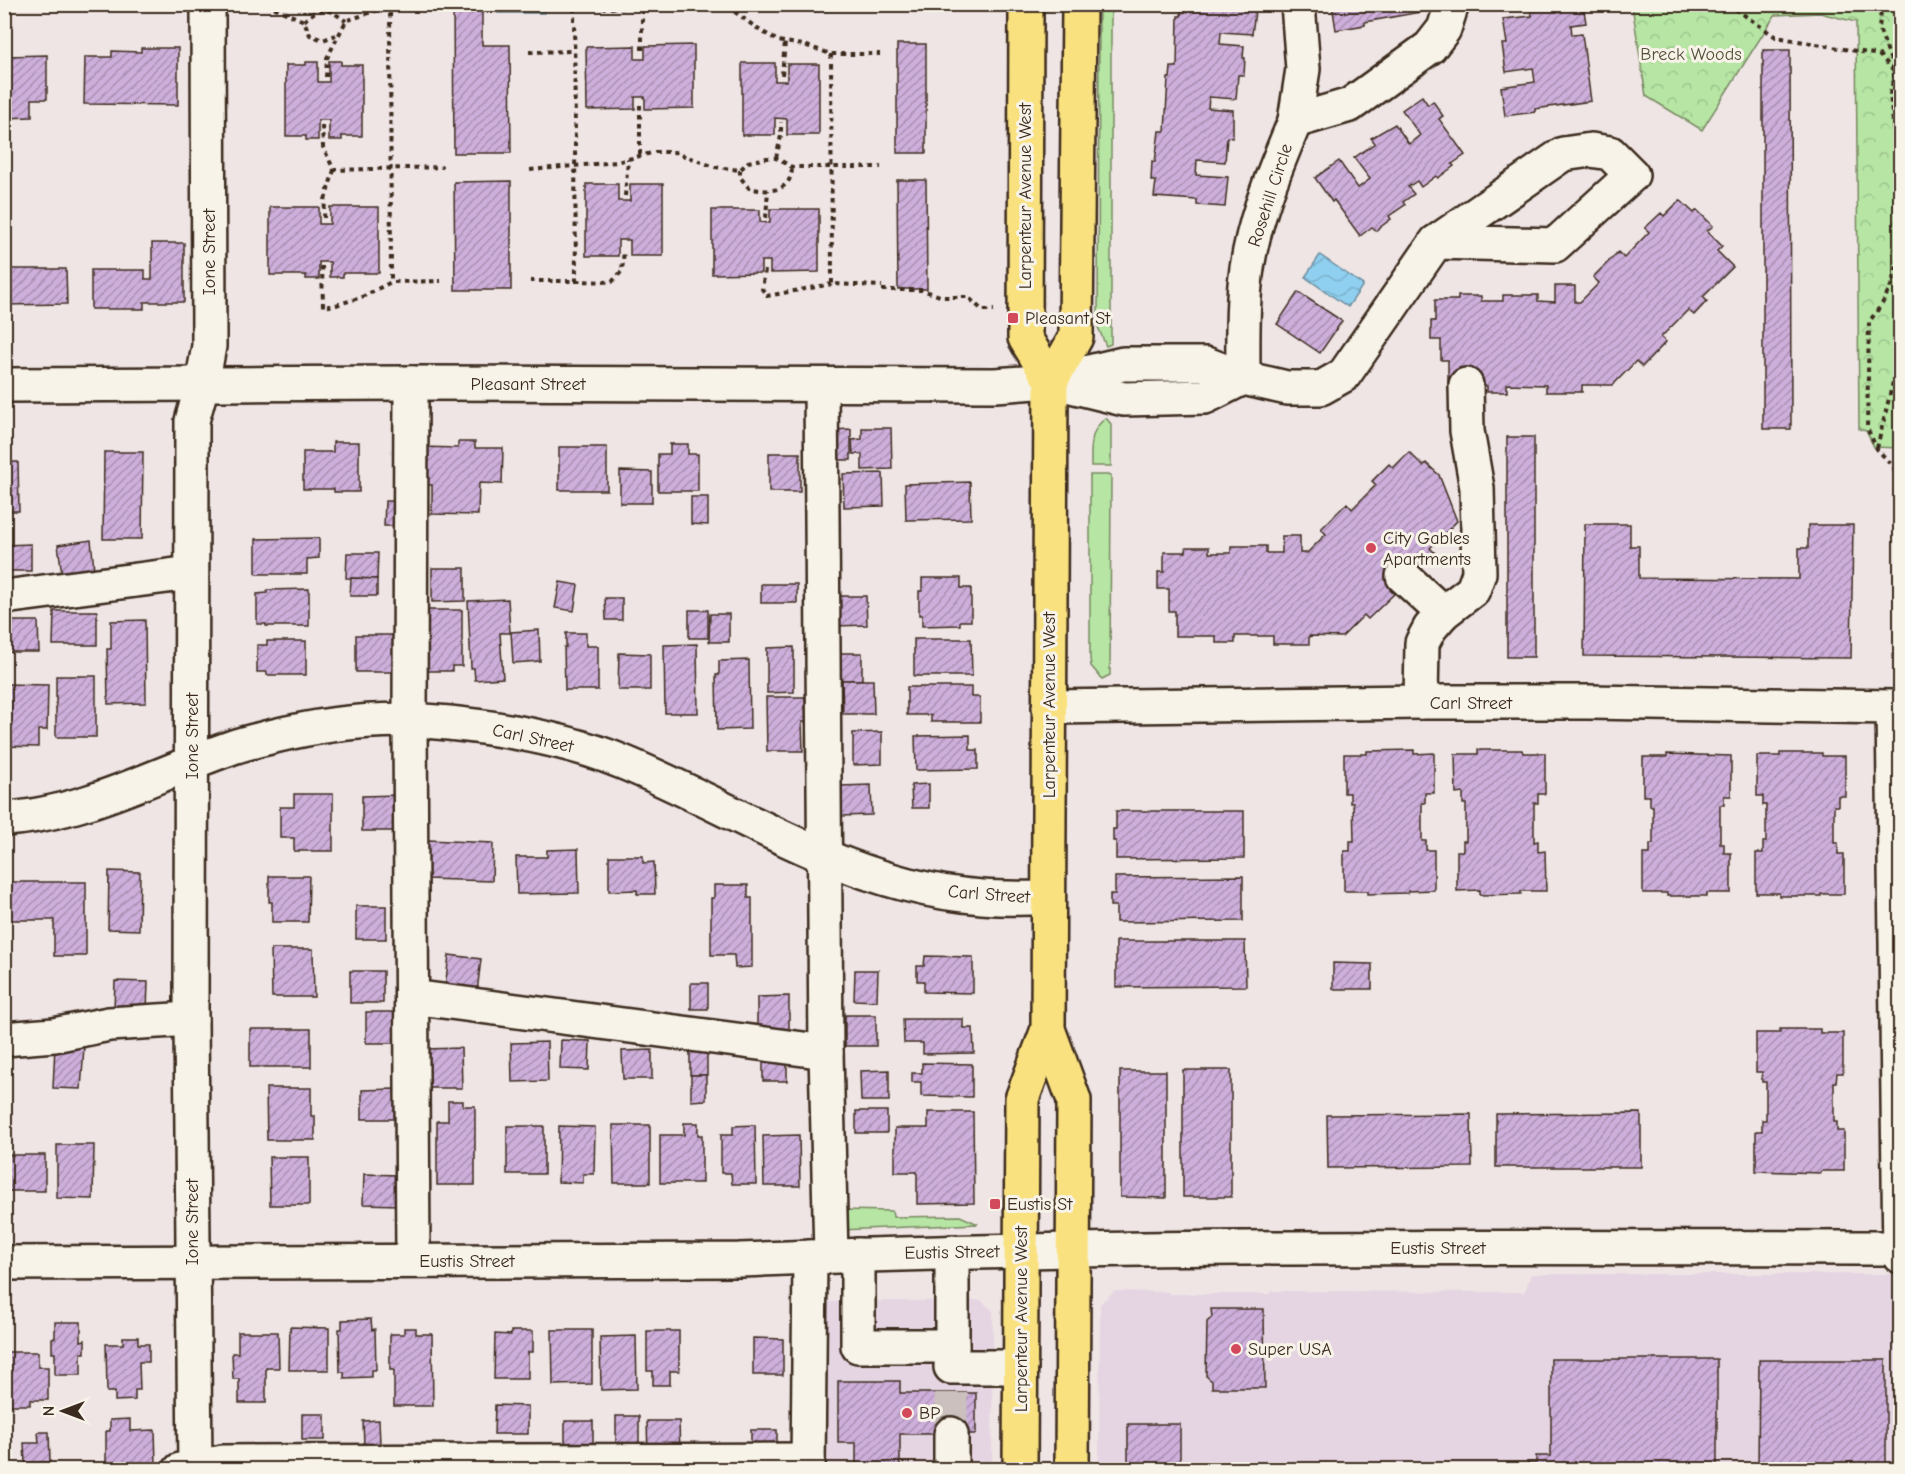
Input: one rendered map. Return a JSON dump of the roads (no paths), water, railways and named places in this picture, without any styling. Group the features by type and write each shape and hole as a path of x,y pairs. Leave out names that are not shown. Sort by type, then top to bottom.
{"main road":[{"name":"Larpenteur Avenue West","path":"1026,4 1024,338 1051,381"},
{"name":"Larpenteur Avenue West","path":"1072,1470 1074,1100 1048,1029 1048,898 1051,381 1076,338 1079,4"},
{"name":"Larpenteur Avenue West","path":"1020,1470 1022,1099 1048,1029"}],"street":[{"name":"Ione Street","path":"190,1469 192,421 209,346 208,4"},
{"name":"Rosehill Circle","path":"1243,378 1245,285 1252,246 1272,175 1295,122 1303,69 1298,4"},
{"name":"Rosehill Circle","path":"1295,122 1350,105 1430,47 1444,29 1452,4"},
{"path":"1591,150 1610,153 1632,175 1555,245 1436,242 1563,154 1591,150"},
{"name":"Pleasant Street","path":"4,385 411,383 995,385 1051,381 1123,364 1206,364 1243,378 1287,388 1321,388 1344,375 1436,242"},
{"path":"411,383 412,1261"},
{"path":"190,1469 223,1462 808,1465 833,1256 826,1052 821,385"},
{"path":"1421,702 1422,643 1430,628 1443,613 1473,590 1479,573 1477,488 1467,431 1466,385"},
{"path":"4,597 191,573"},
{"path":"1403,576 1443,613"},
{"name":"Carl Street","path":"1049,706 1421,702 1893,706 1900,1248"},
{"name":"Carl Street","path":"4,819 65,810 192,764 234,746 308,728 370,720 410,719 512,732 567,743 624,763 824,857 876,874 952,893 985,897 1048,898"},
{"path":"412,997 826,1052"},
{"path":"4,1039 54,1035 109,1024 191,1019"},
{"path":"1900,1248 1900,1256"},
{"name":"Eustis Street","path":"4,1263 739,1260 1074,1250 1900,1248"},
{"path":"951,1369 952,1252"},
{"path":"833,1256 858,1346 951,1369 1021,1367"},
{"path":"951,1434 951,1470"}],"water":[{"path":"498,5 544,5 544,13 498,13"},
{"path":"788,5 881,5 813,12"},
{"path":"1320,255 1363,285 1348,307 1305,277"}],"tunnel":[{"path":"951,1393 951,1434"}],"place":[{"name":"Pleasant St","path":"1013,318"},
{"name":"City Gables Apartments","path":"1371,548"},
{"name":"Eustis St","path":"995,1204"},
{"name":"Super USA","path":"1236,1349"},
{"name":"BP","path":"907,1413"}],"park label":[{"name":"Breck Woods","path":"1691,54"}]}
